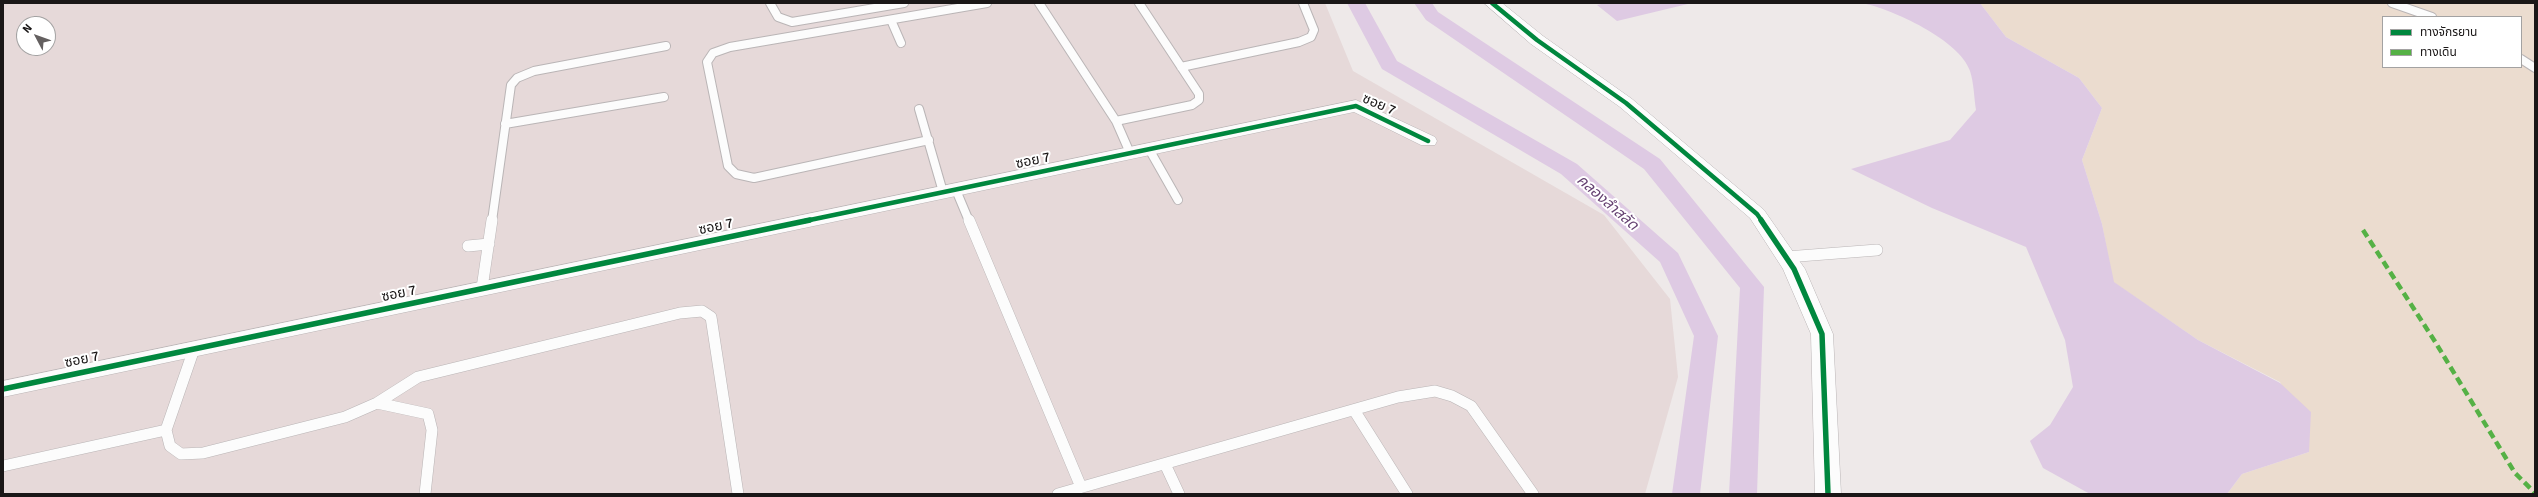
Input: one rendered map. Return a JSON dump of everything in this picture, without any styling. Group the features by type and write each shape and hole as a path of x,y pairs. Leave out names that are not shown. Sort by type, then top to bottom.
{"street":[{"path":"1492,3 1538,40 1626,103 1693,158 1757,214 1794,269 1822,334 1828,494"},
{"name":"ซอย 7","path":"3,389 1356,106 1428,141"}],"lane":[{"path":"770,3 774,16 781,21 792,22 887,4 904,3"},
{"path":"929,140 754,178 736,174 728,166 708,62 713,53 730,47 987,3"},
{"path":"1039,3 1116,121 1178,200"},
{"path":"1116,121 1192,105 1199,100 1199,94 1139,3"},
{"path":"1181,67 1299,42 1311,37 1314,30 1303,3"},
{"path":"2392,3 2429,16"},
{"path":"891,20 901,43"},
{"path":"482,288 511,84 516,78 534,71 666,46"},
{"path":"2522,60 2535,68"},
{"path":"505,124 664,97"},
{"path":"919,109 929,140 950,191 1081,488"},
{"path":"468,246 489,244"},
{"path":"1786,257 1877,250"},
{"path":"194,349 166,430 170,446 181,454 203,453 345,417 377,403 418,377 680,313 702,311 711,317 738,494"},
{"path":"1058,494 1398,397 1435,391 1452,396 1471,406 1532,494"},
{"path":"377,403 428,414 432,430 425,494"},
{"path":"1354,410 1407,494"},
{"path":"3,466 166,430"},
{"path":"1165,464 1179,494"}],"shaded area":[{"path":"3,3 1325,3 1353,71 1604,215 1670,299 1678,377 1645,494 3,494"},
{"path":"1606,3 1692,3 1617,21 1597,5"},
{"path":"1862,3 1980,3 2006,37 2079,78 2102,108 2082,160 2102,224 2114,282 2198,340 2280,383 2311,412 2309,452 2242,474 2227,494 2090,494 2043,468 2030,441 2050,425 2073,387 2065,340 2026,247 1932,208 1851,169 1950,140 1976,110 1970,71 1964,59 1939,37 1907,19 1875,6"},
{"path":"1980,3 2535,3 2535,494 2227,494 2242,474 2309,452 2280,382 2198,340 2113,282 2102,224 2082,160 2102,108 2079,78 2006,37"}],"waterway":[{"name":"คลองลำสลัด","path":"1356,3 1389,65 1569,169 1670,258 1706,336 1686,494"},
{"path":"1423,3 1432,16 1652,164 1752,287 1743,494"}],"marked path":[{"path":"2363,230 2434,340 2515,473 2535,493"}],"cycle path":[{"path":"1492,3 1537,40 1626,103 1757,214 1794,269 1822,334 1828,494"},
{"path":"3,389 1356,106 1428,141"}]}
